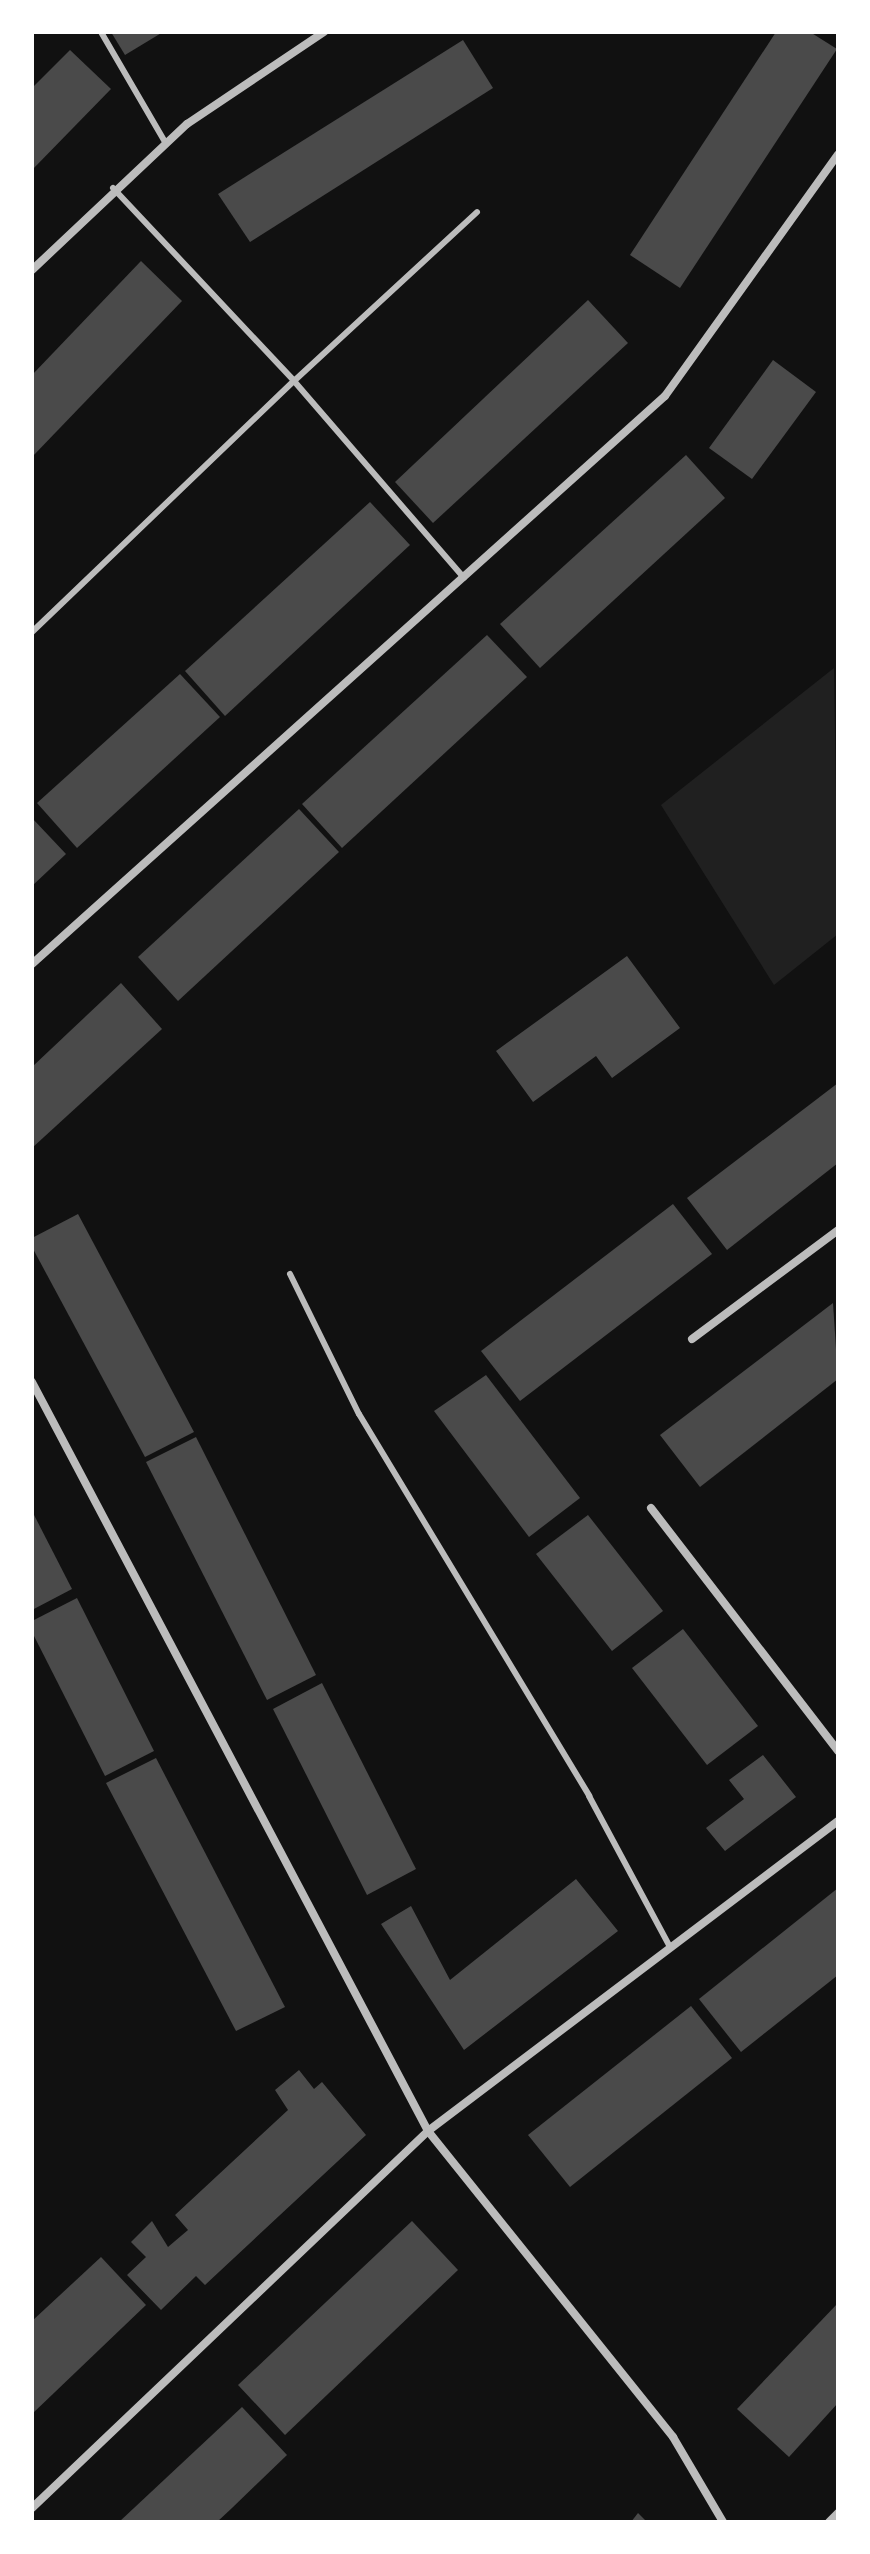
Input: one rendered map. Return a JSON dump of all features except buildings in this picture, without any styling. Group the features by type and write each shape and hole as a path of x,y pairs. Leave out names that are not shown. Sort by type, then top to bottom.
{"street":[{"path":"32,270 113,188 165,142 324,32"},
{"path":"32,964 665,396 838,154"},
{"path":"692,1339 838,1230"},
{"path":"32,1382 428,2131 673,2437 723,2522"},
{"path":"651,1508 838,1751"},
{"path":"32,2508 428,2131 838,1821"},
{"path":"829,2522 838,2513"}],"lane":[{"path":"101,32 165,142"},
{"path":"113,188 294,381 464,578"},
{"path":"32,632 294,381 477,212"},
{"path":"290,1274 359,1414 589,1796 670,1947"}],"shaded area":[{"path":"834,668 838,934 774,985 661,805"}]}
